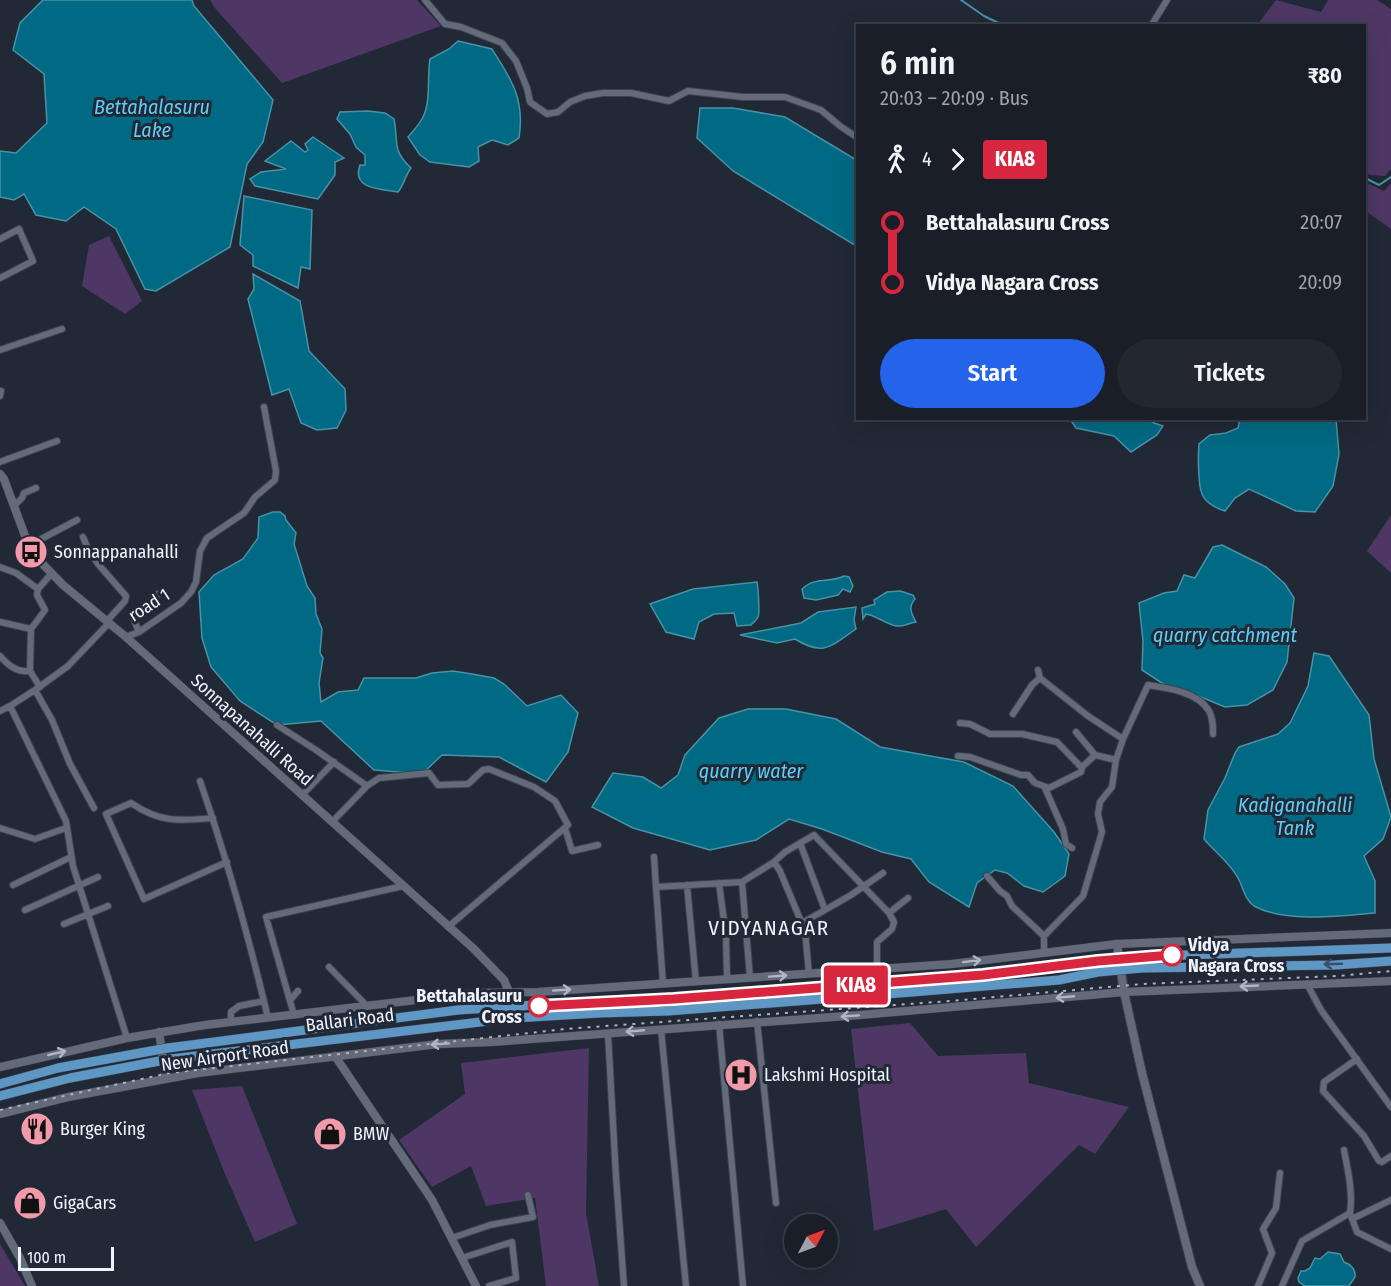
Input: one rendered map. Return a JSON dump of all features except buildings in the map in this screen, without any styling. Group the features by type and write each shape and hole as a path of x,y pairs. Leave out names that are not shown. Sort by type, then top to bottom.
{"highway":[{"name":"Ballari Road","path":"0,1084 58,1068 168,1048 458,1010 674,999 983,975 1157,956 1391,948"},
{"name":"Ballari Road","path":"0,1096 69,1078 171,1059 504,1019 668,1011 912,993 1059,980 1098,972 1143,968 1335,965 1391,961"}],"main road":[{"path":"1117,944 1124,992 1142,1073 1192,1267 1200,1286"}],"street":[{"path":"425,0 445,24 461,27 502,43 516,61 530,102 547,114 558,112 570,102 585,96 603,93 631,93 669,101 688,91 785,97 821,110 856,137"},
{"path":"1152,24 1167,0"},
{"path":"0,239 19,229 33,261 0,278"},
{"path":"0,350 62,329"},
{"name":"road 1","path":"126,637 139,632 181,603 196,582 202,544 221,527 244,513 255,497 275,480 276,471 264,407"},
{"path":"0,462 57,441"},
{"name":"Sonnapanahalli Road","path":"1,478 31,552 448,927 504,980 508,992"},
{"path":"14,506 24,493 36,488"},
{"path":"28,546 77,519"},
{"path":"0,711 68,666 125,601 126,596 98,564 83,537"},
{"path":"0,567 16,573 38,589"},
{"path":"52,573 38,589 37,595 45,610 31,629 30,671 70,765 94,808"},
{"path":"139,632 135,617 158,594"},
{"path":"0,622 31,629"},
{"path":"0,656 18,670 30,671"},
{"path":"1038,670 1041,678 1088,716 1123,739"},
{"path":"1013,714 1032,685 1041,678"},
{"path":"1044,950 1044,936 1083,896 1102,832 1098,814 1100,802 1112,787 1116,760 1123,739 1148,686 1165,688 1203,702 1212,718 1214,734"},
{"path":"10,706 66,820 71,857 79,886 127,1038"},
{"path":"960,723 970,724 990,734 1023,734 1057,742 1082,768"},
{"path":"277,725 366,786"},
{"path":"1076,732 1095,754 1116,760"},
{"path":"958,756 970,757 1021,775 1028,775 1035,783 1049,788 1081,772 1095,754"},
{"path":"302,795 334,762"},
{"path":"332,822 366,786 379,778 429,773 438,785 468,784 483,770 489,769 526,784 555,801 568,825 448,927"},
{"path":"200,781 227,862 268,1018"},
{"path":"1045,788 1058,816 1066,844 1072,848"},
{"path":"213,818 167,819 148,814 131,802 106,814 144,899 227,862"},
{"path":"0,828 36,839 66,828"},
{"path":"565,828 572,851 598,845"},
{"path":"656,887 742,882 814,835 889,913 894,922 892,929 877,942 878,969"},
{"path":"800,843 825,910"},
{"path":"13,885 71,857"},
{"path":"654,857 663,984"},
{"path":"774,862 806,931 808,974"},
{"path":"802,922 864,887 883,873"},
{"path":"987,876 1000,891 1008,896 1012,906 1044,936"},
{"path":"25,910 98,877"},
{"path":"742,882 750,978"},
{"path":"719,883 726,936 727,979"},
{"path":"687,885 696,981"},
{"path":"294,1015 266,917 403,886"},
{"path":"889,913 908,898"},
{"path":"64,924 108,906"},
{"path":"0,1066 159,1032 475,993 538,992 952,964 1117,944 1391,933"},
{"path":"329,968 367,1006"},
{"name":"New Airport Road","path":"0,1114 68,1097 166,1078 438,1044 860,1015 1124,992 1391,981"},
{"path":"1307,984 1321,1010 1391,1107"},
{"path":"290,1000 298,991"},
{"path":"231,1022 231,1012 239,1006 264,1001"},
{"path":"757,1021 776,1203"},
{"path":"719,1024 743,1286"},
{"path":"661,1029 686,1286"},
{"path":"159,1032 166,1078"},
{"path":"608,1034 624,1286"},
{"path":"335,1056 432,1200 476,1286"},
{"path":"1357,1059 1324,1082 1323,1091 1364,1136 1379,1161 1382,1162 1391,1155"},
{"path":"1344,1150 1349,1174 1351,1216 1358,1232 1391,1248"},
{"path":"1258,1286 1272,1253 1263,1229 1276,1208 1280,1173"},
{"path":"452,1238 490,1225 533,1217 528,1195"},
{"path":"1282,1286 1302,1241 1351,1216 1391,1200"},
{"path":"0,1223 20,1258 32,1286"},
{"path":"462,1258 512,1242 518,1286"},
{"path":"489,1286 516,1278"}],"shaded area":[{"path":"210,0 417,0 441,26 282,83"},
{"path":"1276,0 1321,12 1328,0 1377,0 1391,9 1391,169 1385,176 1366,173 1366,24 1258,24"},
{"path":"1366,182 1384,191 1391,183 1391,229 1367,212"},
{"path":"109,236 142,301 125,314 82,286 89,245"},
{"path":"1391,515 1391,573 1367,551"},
{"path":"910,1023 938,1056 1026,1053 1029,1083 1129,1107 1095,1154 1079,1145 976,1247 946,1209 874,1231 851,1029"},
{"path":"589,1048 586,1213 599,1286 546,1286 535,1198 486,1206 471,1166 432,1187 399,1140 465,1094 461,1063"},
{"path":"242,1086 297,1224 255,1242 192,1090"},
{"path":"0,1244 25,1286 0,1286"}],"water":[{"name":"Bettahalasuru Lake","path":"43,0 192,0 194,6 273,100 263,142 247,164 230,247 156,291 145,289 116,229 84,207 66,221 36,215 24,194 14,200 0,197 0,151 16,153 47,123 44,74 13,50 20,23"},
{"path":"458,41 492,49 511,81 520,112 519,138 508,145 492,140 478,147 479,161 469,167 430,162 420,155 408,137 420,122 425,111 430,59 449,49"},
{"path":"700,108 733,108 785,117 856,160 856,245 733,171 697,138"},
{"path":"340,112 385,113 394,119 398,150 411,168 398,192 377,189 364,184 358,173 360,165 365,165 365,155 356,147 350,134 337,119"},
{"path":"313,137 344,158 335,162 335,175 318,199 255,186 250,179 261,172 286,169 265,161 291,141 305,152 308,150 305,144"},
{"path":"244,196 312,210 310,269 301,267 298,288 253,266 253,255 240,245"},
{"path":"253,274 300,301 309,351 345,389 346,410 337,428 317,430 301,423 289,389 272,395 248,299 254,289"},
{"path":"1071,420 1150,420 1163,426 1157,435 1131,452 1114,436 1076,428"},
{"path":"1240,420 1336,420 1339,454 1333,486 1315,512 1296,511 1249,489 1235,498 1225,511 1206,500 1200,484 1199,444 1210,435 1226,433 1238,428"},
{"path":"280,512 285,516 296,533 294,544 307,586 315,598 316,614 322,629 320,653 323,658 319,683 321,702 338,692 358,690 364,678 416,678 432,673 453,671 494,678 504,684 527,706 561,695 578,713 568,752 546,782 499,757 442,755 422,774 374,770 321,721 277,725 240,701 211,667 202,638 199,592 214,575 243,559 258,538 259,517"},
{"name":"quarry catchment","path":"1222,545 1266,567 1285,584 1294,598 1287,662 1273,690 1247,705 1225,707 1165,685 1142,670 1143,641 1139,603 1164,593 1177,591 1184,575 1195,578 1213,547"},
{"path":"849,577 853,586 850,592 843,589 838,595 816,600 804,598 802,589 812,582"},
{"path":"757,582 759,615 751,625 737,626 734,613 714,614 699,622 694,639 666,632 650,604 693,589"},
{"path":"900,591 913,595 915,599 911,610 916,622 896,626 866,614 863,619 862,608 875,604 874,600 887,592"},
{"path":"856,607 854,620 856,629 827,647 813,647 795,639 777,643 740,635 801,623 818,612"},
{"name":"Kadiganahalli Tank","path":"1314,653 1329,656 1369,715 1374,759 1391,817 1383,839 1364,856 1375,881 1375,913 1313,917 1281,915 1254,906 1246,897 1231,867 1204,839 1208,810 1235,753 1239,747 1278,734 1290,723 1308,686"},
{"name":"quarry water","path":"748,709 786,709 836,719 880,747 964,762 1013,786 1054,832 1069,854 1065,876 1043,892 1024,886 1007,873 995,870 977,883 969,907 929,882 911,859 882,852 789,819 756,840 710,850 633,828 592,807 613,773 643,777 661,788 678,775 685,755 719,718"},
{"path":"1328,1252 1340,1254 1344,1262 1354,1269 1355,1277 1349,1286 1305,1286 1299,1282 1301,1271 1310,1268 1315,1258 1320,1259"}],"waterway":[{"path":"961,0 984,16 1001,24"},
{"path":"1366,178 1379,185 1391,177"}],"railway":[{"path":"0,1110 169,1073 565,1029 950,1001 1142,984 1338,976 1391,971"}],"bus line":[{"name":"KIA8","path":"539,1006 600,1001 674,999 983,975 1098,961 1172,955"}],"place":[{"name":"Sonnappanahalli","path":"31,552"},
{"name":"Vidya Nagara Cross","path":"1172,955"},
{"name":"Bettahalasuru Cross","path":"539,1006"},
{"name":"Lakshmi Hospital","path":"741,1075"},
{"name":"Burger King","path":"37,1129"},
{"name":"BMW","path":"330,1134"},
{"name":"GigaCars","path":"30,1203"}],"district":[{"name":"VIDYANAGAR","path":"769,928"}]}
